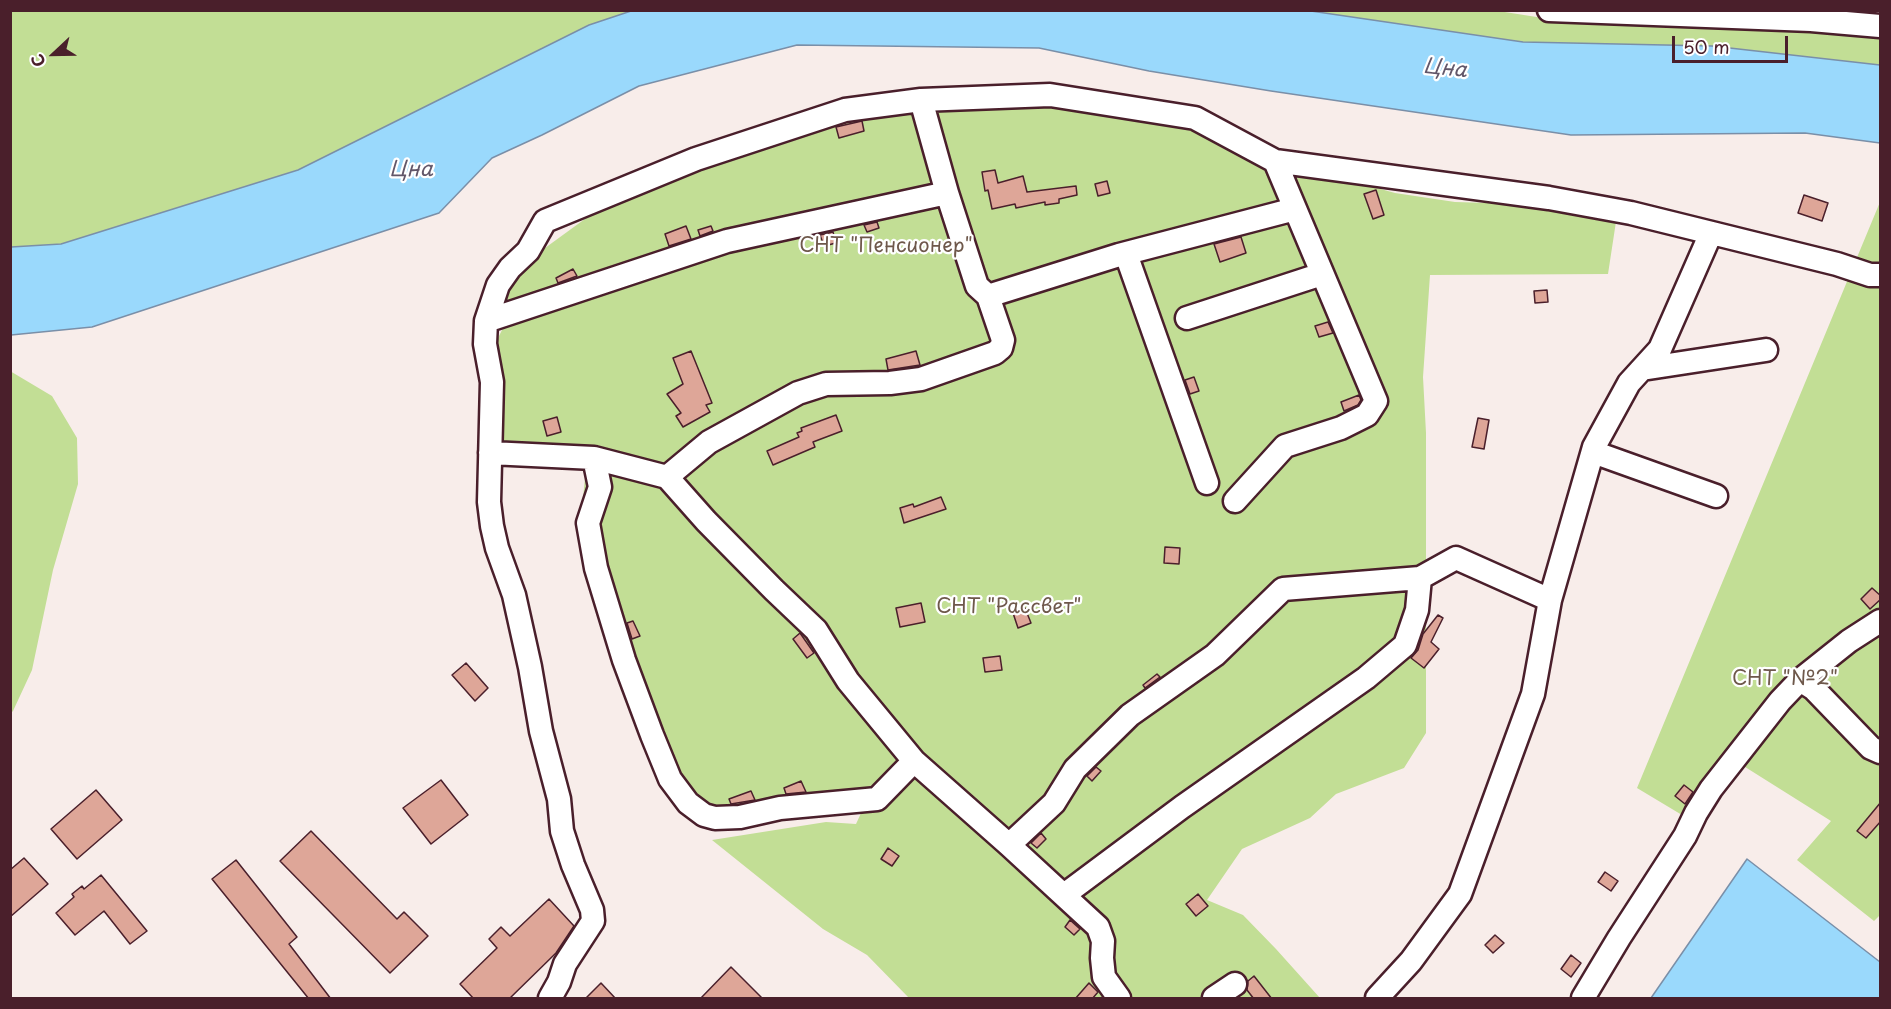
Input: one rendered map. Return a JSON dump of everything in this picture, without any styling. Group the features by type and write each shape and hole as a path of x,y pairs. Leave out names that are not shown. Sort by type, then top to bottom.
{"street":[{"path":"1549,10 1811,15 1881,26"},
{"path":"550,999 565,964 593,921 592,910 562,831 559,799 541,731 514,595 505,573 492,526 489,483 492,382 485,344 486,321 498,285 510,267 528,251 545,221 696,159 845,110 921,100 1050,95 1195,118 1275,161 1549,198 1631,213 1837,264 1870,275 1881,275"},
{"path":"666,477 709,442 798,393 826,384 921,379 995,353 1001,348 1004,340 988,296 977,286 947,194 921,100"},
{"path":"1235,501 1285,446 1341,428 1366,415 1376,401 1275,161"},
{"path":"486,321 727,241 947,194"},
{"path":"988,296 1126,254 1295,209"},
{"path":"1377,999 1411,961 1460,894 1533,694 1550,600 1593,452 1629,383 1660,349 1711,233"},
{"path":"1126,254 1207,483"},
{"path":"1187,318 1323,274"},
{"path":"1642,369 1766,350"},
{"path":"1593,452 1716,496"},
{"path":"490,453 594,458 666,477 713,529 816,630 848,681 914,761 1098,927 1103,941 1104,977 1119,999"},
{"path":"594,458 600,487 588,523 596,568 624,660 652,735 670,779 688,802 704,815 715,818 740,817 780,808 877,799 914,761"},
{"path":"1009,845 1054,803 1075,769 1130,715 1215,654 1283,589 1420,578 1456,558 1550,600"},
{"path":"1064,895 1182,807 1357,684 1405,645 1417,610 1420,578"},
{"path":"1583,999 1619,938 1685,836 1711,789 1780,701 1800,680 1849,641 1881,621"},
{"path":"1800,680 1814,689 1871,748 1881,752"},
{"path":"1214,999 1235,984"}],"green space":[{"path":"1492,10 1543,18 1867,33 1880,37 1880,65 1712,46 1523,42 1304,11"},
{"path":"11,11 631,11 589,25 298,170 61,244 11,247"},
{"name":"СНТ \"Рассвет\"","path":"1066,96 1173,117 1280,161 1395,193 1455,202 1586,206 1617,215 1608,274 1430,275 1423,377 1426,433 1426,733 1404,768 1336,794 1310,818 1242,849 1207,900 1243,915 1320,998 909,998 867,955 823,929 712,840 826,822 856,824 868,798 735,813 702,808 668,759 580,530 587,457 503,445 503,416 498,380 498,338 504,326 514,319 501,286 545,248 600,208 645,184 864,116 918,113","holes":["928,371 816,390 686,455 755,403 823,375"]},
{"name":"СНТ \"№2\"","path":"1880,202 1880,915 1874,921 1797,860 1831,821 1726,755 1682,815 1637,788"},
{"path":"10,371 52,396 77,438 78,484 53,570 32,670 11,713"}],"water":[{"name":"Цна","path":"1304,10 1523,42 1712,46 1880,65 1880,143 1805,133 1571,135 1271,91 1149,71 1039,48 797,45 639,86 492,158 439,213 92,327 11,335 11,247 61,244 298,170 589,25 631,11"},
{"path":"1747,859 1880,962 1880,998 1651,998"}],"building":[{"path":"862,121 864,131 839,138 836,127"},
{"path":"995,170 998,183 1023,176 1027,192 1076,186 1077,195 1059,199 1059,203 1045,205 1045,202 1016,208 1015,204 992,209 988,190 985,191 982,172"},
{"path":"1107,181 1110,193 1098,196 1095,184"},
{"path":"1376,190 1384,215 1373,219 1364,194"},
{"path":"1804,195 1828,203 1822,221 1798,213"},
{"path":"877,222 879,228 867,232 864,225"},
{"path":"686,226 691,239 669,246 665,234"},
{"path":"711,226 713,231 700,236 698,230"},
{"path":"833,232 836,243 824,246 820,235"},
{"path":"1241,237 1246,253 1220,262 1214,244"},
{"path":"573,269 577,276 558,283 556,278"},
{"path":"1547,290 1548,302 1535,303 1534,291"},
{"path":"1328,322 1333,333 1319,337 1315,326"},
{"path":"691,351 712,403 706,405 710,412 683,427 676,416 681,413 667,394 683,384 673,358"},
{"path":"916,351 920,365 888,370 886,359"},
{"path":"1194,377 1199,391 1190,394 1185,380"},
{"path":"1359,395 1361,400 1358,405 1344,411 1341,402"},
{"path":"836,415 842,431 813,442 815,447 773,465 767,451 799,437 797,433 802,431 801,428"},
{"path":"557,417 561,432 547,436 543,421"},
{"path":"1478,418 1489,420 1484,449 1472,447"},
{"path":"941,497 946,509 904,523 900,508 913,504 914,507"},
{"path":"1165,547 1180,548 1179,564 1164,563"},
{"path":"1872,588 1881,596 1881,599 1870,609 1861,599"},
{"path":"921,603 925,622 900,627 896,608"},
{"path":"1025,608 1031,623 1018,628 1013,613"},
{"path":"1438,615 1443,618 1431,642 1439,649 1424,668 1411,658 1418,650 1423,634"},
{"path":"633,621 640,636 632,639 627,623"},
{"path":"800,633 814,653 807,658 793,639"},
{"path":"1000,656 1002,670 985,672 983,658"},
{"path":"466,663 488,688 475,701 452,675"},
{"path":"1157,674 1160,677 1145,688 1143,685"},
{"path":"1096,767 1101,771 1092,781 1087,776"},
{"path":"441,780 468,815 431,844 403,808"},
{"path":"801,781 806,792 786,794 784,788"},
{"path":"1684,785 1693,792 1685,804 1675,796"},
{"path":"96,790 122,820 77,859 51,829"},
{"path":"751,791 755,800 731,804 729,799"},
{"path":"1881,802 1881,821 1866,838 1857,831"},
{"path":"311,831 397,919 404,912 428,936 390,973 280,861"},
{"path":"1041,833 1046,839 1037,848 1031,843"},
{"path":"888,848 899,856 892,866 881,859"},
{"path":"24,858 48,884 10,917 10,870"},
{"path":"236,860 297,937 289,944 331,999 309,999 212,879"},
{"path":"1605,872 1618,881 1611,891 1598,882"},
{"path":"101,875 147,931 130,944 104,911 75,935 56,913 74,897 72,894 82,886 84,889"},
{"path":"1198,894 1208,906 1196,916 1186,904"},
{"path":"549,899 574,926 556,953 509,999 474,999 460,984 497,948 489,939 501,927 510,936"},
{"path":"1070,920 1080,929 1074,935 1065,927"},
{"path":"1495,935 1504,943 1493,953 1485,945"},
{"path":"1571,955 1581,963 1571,977 1561,969"},
{"path":"731,967 763,999 700,999"},
{"path":"1254,976 1272,999 1254,999 1247,990 1248,981"},
{"path":"601,983 616,999 585,999"},
{"path":"1089,983 1098,992 1092,999 1075,999"}],"park label":[{"name":"СНТ \"Пенсионер\"","path":"886,246"}]}
